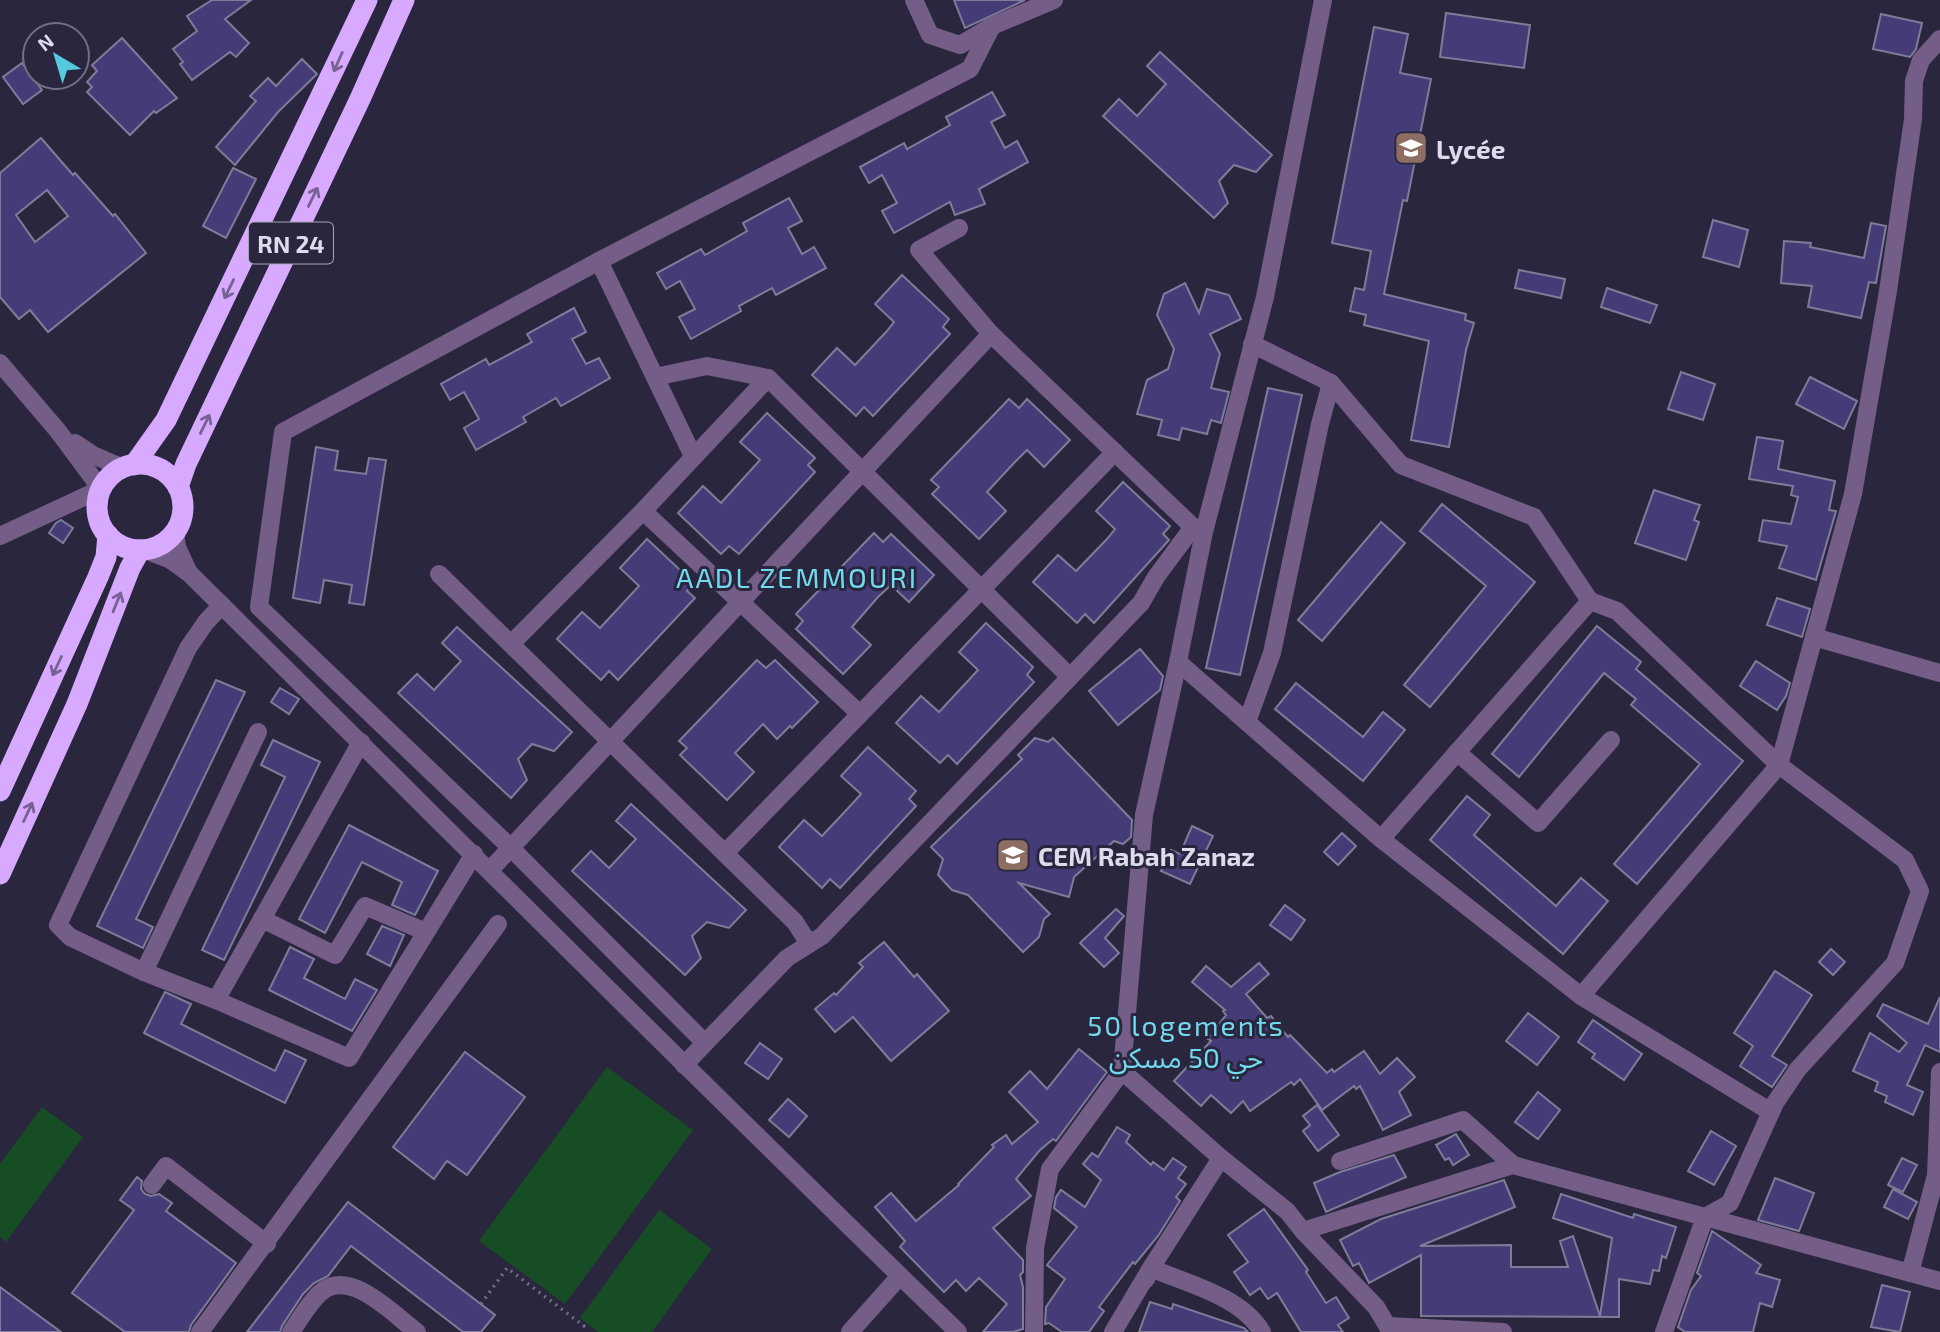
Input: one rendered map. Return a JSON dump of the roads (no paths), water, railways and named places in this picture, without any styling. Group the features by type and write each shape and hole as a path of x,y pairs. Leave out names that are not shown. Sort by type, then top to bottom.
{"highway":[{"name":"RN 24","path":"128,466 166,420 367,0"},
{"name":"RN 24","path":"178,487 186,464 360,99 404,0"},
{"path":"128,466 151,466 160,469 174,480 178,487 183,510 181,522 162,544 142,550 128,548 108,535 101,525 98,501 101,489 106,480 128,466"},
{"path":"0,791 98,577 106,557 108,535"},
{"path":"0,874 77,704 130,568 142,550"}],"street":[{"path":"914,0 930,36 960,45 992,26 1054,0"},
{"path":"1034,1332 1035,1248 1049,1169 1122,1071 1144,815 1178,662 1198,529 1265,297 1323,0"},
{"path":"705,1043 511,848 259,607 284,432 598,261 970,69 992,26"},
{"path":"1581,996 1779,765 1853,494 1888,291 1913,119 1914,81 1921,60 1940,39"},
{"path":"960,45 970,69"},
{"path":"959,228 919,250 991,334 1198,529"},
{"path":"598,261 693,456"},
{"path":"490,870 991,334"},
{"path":"1252,344 1331,383 1401,465 1534,517 1590,601 1617,611 1779,765 1905,860 1920,891 1895,963 1798,1069 1771,1112 1730,1203 1704,1217 1664,1332"},
{"path":"0,363 58,431 101,489 0,536"},
{"path":"655,377 707,366 768,379 1070,677"},
{"path":"511,644 643,511 768,379"},
{"path":"1247,722 1272,653 1331,383"},
{"path":"58,431 93,455 128,466"},
{"path":"725,853 1115,452"},
{"path":"643,511 860,714"},
{"path":"684,1065 787,958 822,936 1141,603 1156,578 1198,529"},
{"path":"175,532 182,561 190,573 474,853 751,1132 958,1332"},
{"path":"142,550 169,559 190,573"},
{"path":"439,574 795,922 809,944"},
{"path":"1381,839 1590,601"},
{"path":"222,605 188,648 58,925 70,937 144,972 349,1058 474,853"},
{"path":"1814,638 1940,673"},
{"path":"1178,662 1381,839 1581,996 1771,1112"},
{"path":"144,972 258,733"},
{"path":"1457,752 1538,823 1611,740"},
{"path":"216,1000 361,743"},
{"path":"262,919 335,955 365,906 426,932"},
{"path":"201,1332 498,925"},
{"path":"1122,1071 1221,1158 1287,1210 1303,1231 1376,1307 1390,1329 1503,1332"},
{"path":"1910,1273 1936,1175 1940,1072"},
{"path":"1340,1161 1463,1120 1513,1165 1940,1281"},
{"path":"1113,1332 1221,1158"},
{"path":"1303,1231 1513,1165"},
{"path":"152,1185 166,1166 267,1244"},
{"path":"1127,1332 1151,1268"},
{"path":"1151,1268 1231,1301 1250,1315 1262,1332"},
{"path":"850,1332 900,1276"},
{"path":"291,1332 320,1293 328,1287 348,1284 357,1287 417,1332"}],"place":[{"name":"Lycée","path":"1411,148"},
{"name":"CEM Rabah Zanaz","path":"1013,855"}],"district":[{"name":"AADL ZEMMOURI","path":"797,577"},
{"name":"50 logements حي 50 مسكن","path":"1186,1041"}]}
